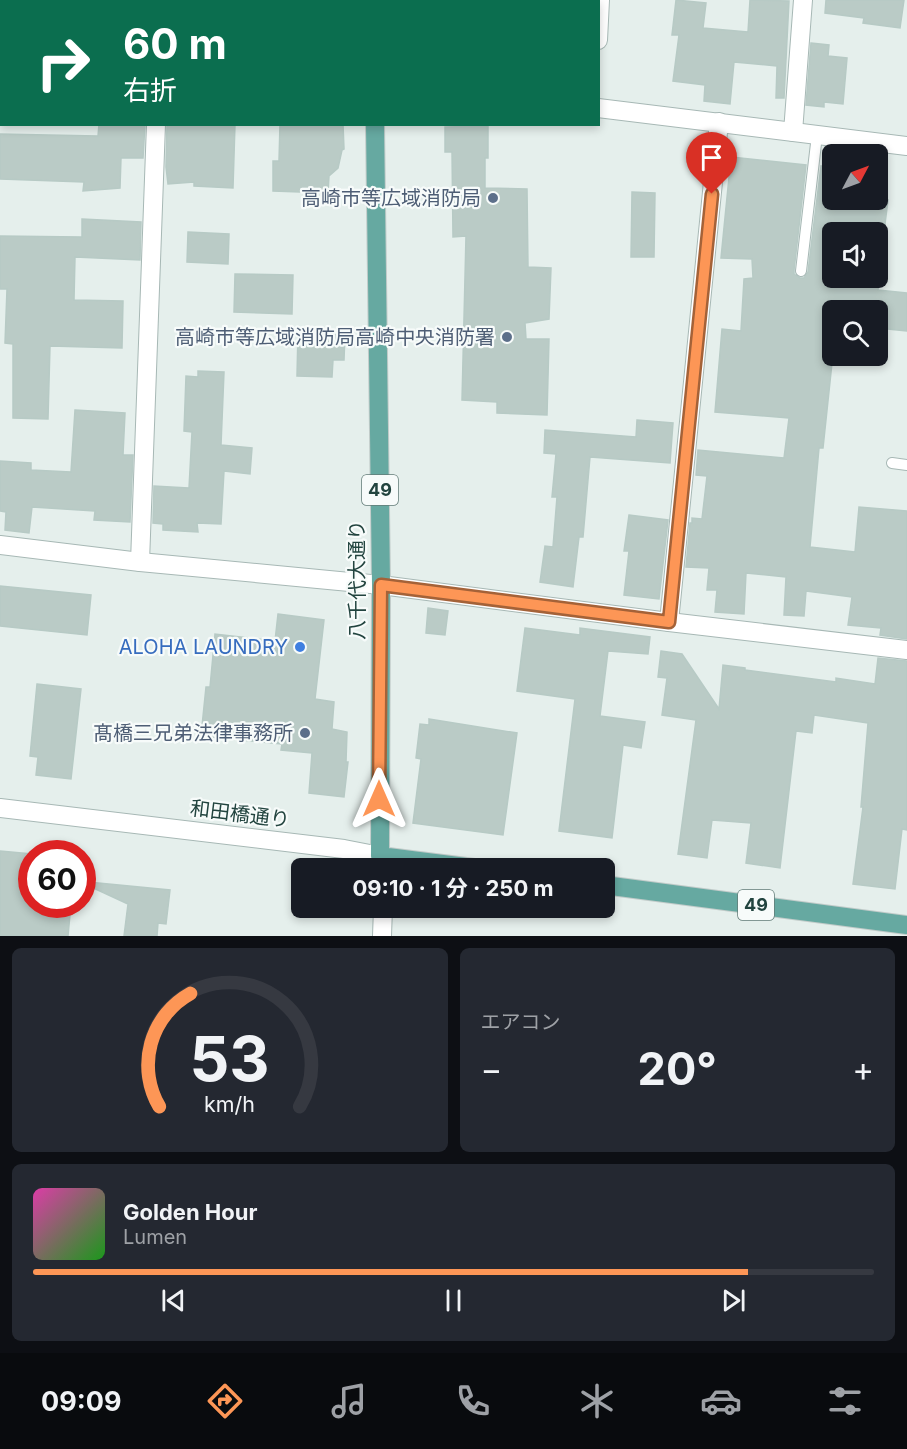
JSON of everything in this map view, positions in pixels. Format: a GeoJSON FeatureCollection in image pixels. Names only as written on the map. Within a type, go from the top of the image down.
{"type":"FeatureCollection","features":[{"type":"Feature","properties":{"kind":"main road","name":"八千代大通り"},"geometry":{"type":"LineString","coordinates":[[375,126],[381,585],[381,858]]}},
{"type":"Feature","properties":{"kind":"main road","name":"49"},"geometry":{"type":"LineString","coordinates":[[615,886],[907,925]]}},
{"type":"Feature","properties":{"kind":"street"},"geometry":{"type":"LineString","coordinates":[[793,132],[803,0]]}},
{"type":"Feature","properties":{"kind":"street"},"geometry":{"type":"LineString","coordinates":[[600,108],[907,146]]}},
{"type":"Feature","properties":{"kind":"street"},"geometry":{"type":"LineString","coordinates":[[669,622],[719,122]]}},
{"type":"Feature","properties":{"kind":"street"},"geometry":{"type":"LineString","coordinates":[[140,562],[156,126]]}},
{"type":"Feature","properties":{"kind":"street"},"geometry":{"type":"LineString","coordinates":[[0,545],[140,562],[381,585],[907,650]]}},
{"type":"Feature","properties":{"kind":"street","name":"和田橋通り"},"geometry":{"type":"LineString","coordinates":[[0,808],[344,849],[370,858]]}},
{"type":"Feature","properties":{"kind":"street"},"geometry":{"type":"LineString","coordinates":[[382,936],[383,918]]}},
{"type":"Feature","properties":{"kind":"lane"},"geometry":{"type":"LineString","coordinates":[[801,271],[817,135]]}},
{"type":"Feature","properties":{"kind":"lane"},"geometry":{"type":"LineString","coordinates":[[892,463],[907,465]]}},
{"type":"Feature","properties":{"kind":"building"},"geometry":{"type":"Polygon","coordinates":[[[676,0],[706,3],[703,28],[748,32],[750,0],[789,1],[784,98],[776,98],[777,66],[734,62],[730,104],[704,101],[705,85],[673,81],[679,35],[672,35],[676,0]]]}},
{"type":"Feature","properties":{"kind":"building"},"geometry":{"type":"Polygon","coordinates":[[[826,0],[904,0],[900,28],[863,23],[864,18],[825,13],[826,0]]]}},
{"type":"Feature","properties":{"kind":"building"},"geometry":{"type":"Polygon","coordinates":[[[811,43],[829,45],[828,56],[847,58],[843,104],[824,102],[824,107],[806,105],[811,43]]]}},
{"type":"Feature","properties":{"kind":"building"},"geometry":{"type":"Polygon","coordinates":[[[99,126],[145,126],[143,158],[121,158],[120,188],[83,191],[84,182],[0,179],[0,134],[98,136],[99,126]]]}},
{"type":"Feature","properties":{"kind":"building"},"geometry":{"type":"Polygon","coordinates":[[[167,126],[235,126],[233,188],[194,186],[194,182],[168,184],[167,126]]]}},
{"type":"Feature","properties":{"kind":"building"},"geometry":{"type":"Polygon","coordinates":[[[280,126],[343,126],[344,149],[338,168],[329,176],[328,193],[273,191],[273,161],[279,161],[280,126]]]}},
{"type":"Feature","properties":{"kind":"building"},"geometry":{"type":"Polygon","coordinates":[[[488,126],[485,188],[527,189],[528,267],[551,268],[549,319],[525,323],[526,339],[549,339],[547,415],[497,413],[497,402],[462,400],[466,236],[453,237],[452,152],[445,152],[445,127],[488,126]]]}},
{"type":"Feature","properties":{"kind":"building"},"geometry":{"type":"Polygon","coordinates":[[[731,157],[806,165],[794,270],[794,274],[800,278],[804,278],[808,272],[821,166],[822,210],[887,210],[885,222],[822,222],[822,288],[878,288],[878,290],[907,293],[907,331],[888,329],[888,300],[822,300],[822,366],[832,366],[823,448],[819,448],[810,547],[855,552],[859,507],[907,511],[907,639],[880,635],[881,628],[848,625],[852,597],[806,591],[804,616],[784,615],[786,577],[746,573],[744,614],[715,612],[717,590],[707,590],[709,568],[686,567],[690,523],[692,523],[692,518],[702,519],[707,476],[696,475],[698,450],[784,458],[789,418],[715,412],[722,329],[741,331],[744,279],[753,278],[752,259],[721,258],[731,157]]]}},
{"type":"Feature","properties":{"kind":"building"},"geometry":{"type":"Polygon","coordinates":[[[632,192],[655,193],[654,257],[631,257],[632,192]]]}},
{"type":"Feature","properties":{"kind":"building"},"geometry":{"type":"Polygon","coordinates":[[[82,219],[141,222],[140,260],[75,257],[74,300],[123,301],[122,348],[50,346],[48,419],[13,418],[13,344],[5,343],[7,289],[0,289],[0,236],[82,237],[82,219]]]}},
{"type":"Feature","properties":{"kind":"building"},"geometry":{"type":"Polygon","coordinates":[[[188,232],[229,234],[228,264],[187,262],[188,232]]]}},
{"type":"Feature","properties":{"kind":"building"},"geometry":{"type":"Polygon","coordinates":[[[235,274],[293,275],[292,314],[234,312],[235,274]]]}},
{"type":"Feature","properties":{"kind":"building"},"geometry":{"type":"Polygon","coordinates":[[[298,332],[345,333],[344,360],[333,360],[332,377],[297,376],[298,332]]]}},
{"type":"Feature","properties":{"kind":"building"},"geometry":{"type":"Polygon","coordinates":[[[198,371],[224,372],[221,445],[252,448],[250,474],[224,471],[221,524],[197,523],[198,532],[163,530],[163,524],[153,523],[154,486],[189,488],[192,432],[184,431],[186,376],[198,377],[198,371]]]}},
{"type":"Feature","properties":{"kind":"building"},"geometry":{"type":"Polygon","coordinates":[[[75,410],[125,413],[123,455],[133,455],[130,522],[94,520],[95,511],[32,507],[29,533],[5,530],[6,512],[0,511],[0,461],[31,463],[31,470],[71,472],[75,410]]]}},
{"type":"Feature","properties":{"kind":"building"},"geometry":{"type":"Polygon","coordinates":[[[637,420],[673,423],[670,463],[590,457],[583,537],[579,537],[573,587],[540,582],[545,546],[553,547],[557,497],[552,497],[556,454],[544,453],[545,430],[636,437],[637,420]]]}},
{"type":"Feature","properties":{"kind":"building"},"geometry":{"type":"Polygon","coordinates":[[[629,515],[668,520],[659,599],[624,595],[629,551],[624,551],[629,515]]]}},
{"type":"Feature","properties":{"kind":"building"},"geometry":{"type":"Polygon","coordinates":[[[0,586],[91,595],[87,635],[0,626],[0,586]]]}},
{"type":"Feature","properties":{"kind":"building"},"geometry":{"type":"Polygon","coordinates":[[[428,608],[448,611],[445,635],[426,633],[428,608]]]}},
{"type":"Feature","properties":{"kind":"building"},"geometry":{"type":"Polygon","coordinates":[[[278,614],[324,620],[315,699],[334,702],[332,729],[347,732],[346,762],[348,762],[344,797],[309,793],[312,753],[281,750],[282,744],[201,736],[206,687],[210,687],[215,634],[275,641],[278,614]]]}},
{"type":"Feature","properties":{"kind":"building"},"geometry":{"type":"Polygon","coordinates":[[[525,628],[580,635],[580,628],[650,637],[648,654],[608,651],[600,716],[645,722],[641,748],[623,745],[612,838],[559,831],[575,699],[517,691],[525,628]]]}},
{"type":"Feature","properties":{"kind":"building"},"geometry":{"type":"Polygon","coordinates":[[[661,651],[682,654],[719,709],[723,665],[836,682],[836,678],[875,684],[878,658],[907,661],[907,830],[902,829],[895,889],[853,884],[863,807],[861,807],[868,723],[814,715],[812,733],[796,731],[780,868],[746,863],[751,823],[712,820],[707,858],[678,854],[696,720],[662,715],[667,678],[658,677],[661,651]]]}},
{"type":"Feature","properties":{"kind":"building"},"geometry":{"type":"Polygon","coordinates":[[[37,684],[81,689],[71,779],[36,775],[38,757],[30,756],[37,684]]]}},
{"type":"Feature","properties":{"kind":"building"},"geometry":{"type":"Polygon","coordinates":[[[429,719],[517,733],[503,835],[413,823],[421,759],[416,758],[420,724],[429,725],[429,719]]]}},
{"type":"Feature","properties":{"kind":"building"},"geometry":{"type":"Polygon","coordinates":[[[0,851],[18,853],[18,918],[70,918],[68,936],[0,936],[0,851]]]}},
{"type":"Feature","properties":{"kind":"building"},"geometry":{"type":"Polygon","coordinates":[[[96,883],[170,890],[166,924],[158,923],[157,936],[124,936],[128,904],[96,889],[96,883]]]}},
{"type":"Feature","properties":{"kind":"place","name":"高崎市等広域消防局"},"geometry":{"type":"Point","coordinates":[493,198]}},
{"type":"Feature","properties":{"kind":"place","name":"高崎市等広域消防局高崎中央消防署"},"geometry":{"type":"Point","coordinates":[507,337]}},
{"type":"Feature","properties":{"kind":"place","name":"ALOHA LAUNDRY"},"geometry":{"type":"Point","coordinates":[300,647]}},
{"type":"Feature","properties":{"kind":"place","name":"髙橋三兄弟法律事務所"},"geometry":{"type":"Point","coordinates":[305,733]}},
{"type":"Feature","properties":{"kind":"route"},"geometry":{"type":"LineString","coordinates":[[379,799],[381,585],[669,622],[712,194]]}}]}
